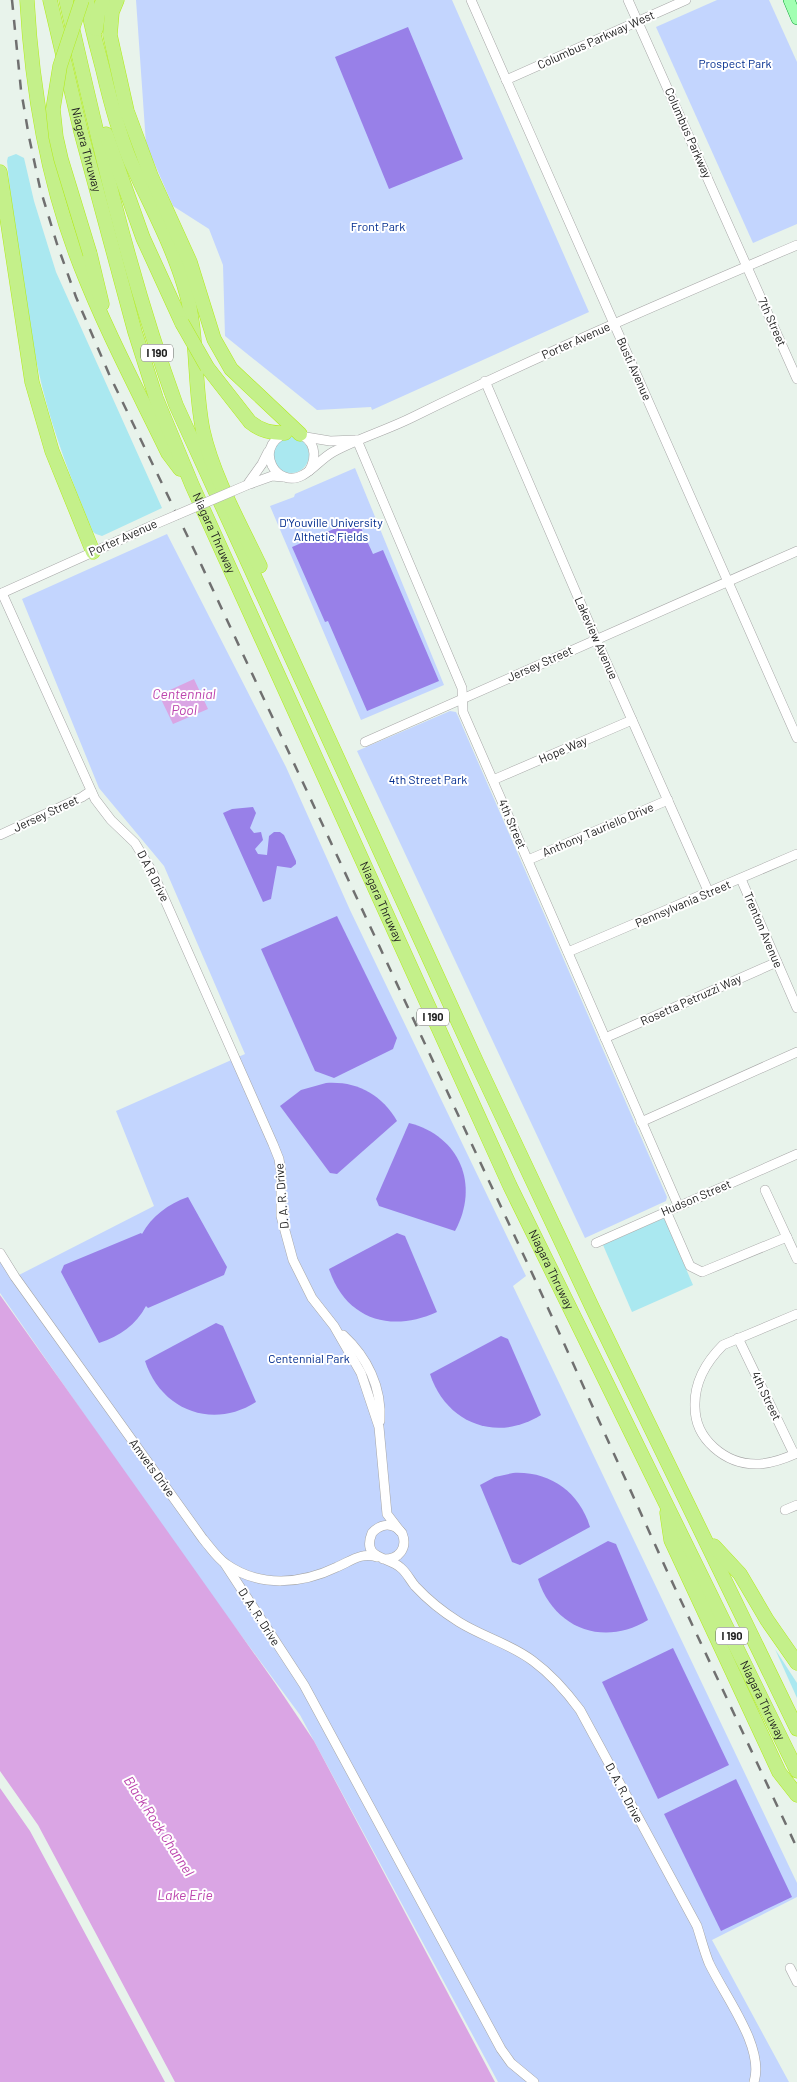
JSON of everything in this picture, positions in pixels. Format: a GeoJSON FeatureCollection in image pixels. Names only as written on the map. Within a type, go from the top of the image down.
{"type":"FeatureCollection","features":[{"type":"Feature","properties":{"kind":"highway"},"geometry":{"type":"LineString","coordinates":[[27,0],[35,80],[50,164],[77,257],[92,294],[168,453],[192,485]]}},
{"type":"Feature","properties":{"kind":"highway","name":"Niagara Thruway"},"geometry":{"type":"LineString","coordinates":[[50,0],[81,132],[135,332],[156,398],[192,485],[510,1186],[797,1771]]}},
{"type":"Feature","properties":{"kind":"highway","name":"Niagara Thruway"},"geometry":{"type":"LineString","coordinates":[[66,0],[126,249],[162,368],[198,455],[284,638],[481,1072],[593,1309],[797,1729]]}},
{"type":"Feature","properties":{"kind":"highway"},"geometry":{"type":"LineString","coordinates":[[82,0],[58,73],[53,109],[58,144],[100,288],[105,321]]}},
{"type":"Feature","properties":{"kind":"highway"},"geometry":{"type":"LineString","coordinates":[[87,0],[93,36],[129,158],[178,266],[184,285],[194,330],[197,389],[204,433],[222,484],[278,606],[284,638]]}},
{"type":"Feature","properties":{"kind":"highway"},"geometry":{"type":"LineString","coordinates":[[102,67],[96,22],[103,0]]}},
{"type":"Feature","properties":{"kind":"highway"},"geometry":{"type":"LineString","coordinates":[[117,0],[111,18],[110,35],[127,111],[151,176],[190,262],[214,339],[222,355],[238,375],[303,436]]}},
{"type":"Feature","properties":{"kind":"highway"},"geometry":{"type":"LineString","coordinates":[[85,84],[100,115],[143,238],[182,323],[207,367],[250,422],[268,432],[285,433]]}},
{"type":"Feature","properties":{"kind":"highway"},"geometry":{"type":"LineString","coordinates":[[0,172],[32,382],[52,451],[93,552]]}},
{"type":"Feature","properties":{"kind":"highway"},"geometry":{"type":"LineString","coordinates":[[665,1501],[671,1540],[714,1636],[779,1772],[797,1795]]}},
{"type":"Feature","properties":{"kind":"highway"},"geometry":{"type":"LineString","coordinates":[[704,1535],[740,1574],[767,1620],[797,1663]]}},
{"type":"Feature","properties":{"kind":"main road"},"geometry":{"type":"LineString","coordinates":[[789,0],[797,19]]}},
{"type":"Feature","properties":{"kind":"street","name":"Busti Avenue"},"geometry":{"type":"LineString","coordinates":[[471,0],[797,738]]}},
{"type":"Feature","properties":{"kind":"street","name":"Columbus Parkway"},"geometry":{"type":"LineString","coordinates":[[628,0],[747,266]]}},
{"type":"Feature","properties":{"kind":"street","name":"Columbus Parkway West"},"geometry":{"type":"LineString","coordinates":[[506,80],[686,0]]}},
{"type":"Feature","properties":{"kind":"street","name":"Porter Avenue"},"geometry":{"type":"LineString","coordinates":[[1,594],[247,485],[272,476],[294,478],[309,470],[327,456],[357,440],[412,418],[485,381],[797,245]]}},
{"type":"Feature","properties":{"kind":"street","name":"7th Street"},"geometry":{"type":"LineString","coordinates":[[747,266],[797,379]]}},
{"type":"Feature","properties":{"kind":"street","name":"Lakeview Avenue"},"geometry":{"type":"LineString","coordinates":[[485,381],[596,640],[709,893]]}},
{"type":"Feature","properties":{"kind":"street","name":"Porter Avenue"},"geometry":{"type":"LineString","coordinates":[[285,433],[330,441],[357,440]]}},
{"type":"Feature","properties":{"kind":"street"},"geometry":{"type":"LineString","coordinates":[[247,485],[262,464],[273,442],[285,433]]}},
{"type":"Feature","properties":{"kind":"street"},"geometry":{"type":"LineString","coordinates":[[303,436],[314,450],[315,457],[309,470]]}},
{"type":"Feature","properties":{"kind":"street","name":"4th Street"},"geometry":{"type":"LineString","coordinates":[[357,440],[462,688],[463,712],[678,1205]]}},
{"type":"Feature","properties":{"kind":"street"},"geometry":{"type":"LineString","coordinates":[[270,450],[270,464],[274,470],[286,478]]}},
{"type":"Feature","properties":{"kind":"street","name":"Jersey Street"},"geometry":{"type":"LineString","coordinates":[[365,742],[797,551]]}},
{"type":"Feature","properties":{"kind":"street","name":"D A R Drive"},"geometry":{"type":"LineString","coordinates":[[1,594],[91,791],[100,807],[135,842],[144,857],[273,1144]]}},
{"type":"Feature","properties":{"kind":"street","name":"Hope Way"},"geometry":{"type":"LineString","coordinates":[[493,780],[632,720]]}},
{"type":"Feature","properties":{"kind":"street","name":"Jersey Street"},"geometry":{"type":"LineString","coordinates":[[0,835],[91,791]]}},
{"type":"Feature","properties":{"kind":"street","name":"Anthony Tauriello Drive"},"geometry":{"type":"LineString","coordinates":[[528,860],[668,800]]}},
{"type":"Feature","properties":{"kind":"street","name":"Pennsylvania Street"},"geometry":{"type":"LineString","coordinates":[[568,952],[797,854]]}},
{"type":"Feature","properties":{"kind":"street","name":"Trenton Avenue"},"geometry":{"type":"LineString","coordinates":[[741,879],[797,1008]]}},
{"type":"Feature","properties":{"kind":"street","name":"Rosetta Petruzzi Way"},"geometry":{"type":"LineString","coordinates":[[605,1038],[777,962]]}},
{"type":"Feature","properties":{"kind":"street"},"geometry":{"type":"LineString","coordinates":[[641,1122],[797,1052]]}},
{"type":"Feature","properties":{"kind":"street","name":"D. A. R. Drive"},"geometry":{"type":"LineString","coordinates":[[273,1144],[279,1159],[281,1216],[293,1260],[312,1298],[334,1326],[361,1373],[379,1427],[384,1506],[389,1518],[400,1531]]}},
{"type":"Feature","properties":{"kind":"street","name":"Hudson Street"},"geometry":{"type":"LineString","coordinates":[[596,1243],[678,1205],[797,1154]]}},
{"type":"Feature","properties":{"kind":"street"},"geometry":{"type":"LineString","coordinates":[[765,1190],[786,1237],[796,1254]]}},
{"type":"Feature","properties":{"kind":"street"},"geometry":{"type":"LineString","coordinates":[[666,1211],[690,1266],[702,1272],[786,1237]]}},
{"type":"Feature","properties":{"kind":"street","name":"Amvets Drive"},"geometry":{"type":"LineString","coordinates":[[0,1253],[15,1277],[203,1539],[225,1564],[246,1575],[284,1582],[303,1580],[319,1575],[359,1556]]}},
{"type":"Feature","properties":{"kind":"street"},"geometry":{"type":"LineString","coordinates":[[793,1455],[775,1462],[756,1464],[732,1459],[719,1453],[711,1446],[697,1422],[694,1408],[696,1394],[704,1369],[723,1345],[797,1314]]}},
{"type":"Feature","properties":{"kind":"street","name":"4th Street"},"geometry":{"type":"LineString","coordinates":[[738,1338],[793,1455]]}},
{"type":"Feature","properties":{"kind":"street"},"geometry":{"type":"LineString","coordinates":[[786,1510],[797,1505]]}},
{"type":"Feature","properties":{"kind":"street","name":"D. A. R. Drive"},"geometry":{"type":"LineString","coordinates":[[359,1556],[365,1550],[371,1534],[380,1520],[384,1506]]}},
{"type":"Feature","properties":{"kind":"street"},"geometry":{"type":"LineString","coordinates":[[382,1559],[373,1553],[370,1548],[371,1534],[385,1525],[392,1526],[400,1531],[403,1536],[402,1561],[404,1570]]}},
{"type":"Feature","properties":{"kind":"street"},"geometry":{"type":"LineString","coordinates":[[359,1556],[369,1555],[382,1559],[395,1558],[402,1551],[404,1545]]}},
{"type":"Feature","properties":{"kind":"street","name":"D. A. R. Drive"},"geometry":{"type":"LineString","coordinates":[[382,1559],[400,1566],[424,1596],[458,1622],[512,1648],[538,1664],[565,1690],[580,1710],[697,1926],[708,1961],[749,2038],[755,2054],[757,2066],[754,2082]]}},
{"type":"Feature","properties":{"kind":"street","name":"D. A. R. Drive"},"geometry":{"type":"LineString","coordinates":[[225,1564],[304,1685],[501,2050],[511,2063],[534,2082]]}},
{"type":"Feature","properties":{"kind":"street"},"geometry":{"type":"LineString","coordinates":[[790,1968],[797,1982]]}},
{"type":"Feature","properties":{"kind":"shaded area"},"geometry":{"type":"Polygon","coordinates":[[[408,27],[463,159],[389,189],[335,57],[408,27]]]}},
{"type":"Feature","properties":{"kind":"shaded area"},"geometry":{"type":"Polygon","coordinates":[[[16,154],[24,158],[34,201],[56,272],[162,508],[102,536],[93,532],[77,492],[55,431],[38,369],[19,265],[7,161],[8,157],[16,154]]]}},
{"type":"Feature","properties":{"kind":"shaded area"},"geometry":{"type":"Polygon","coordinates":[[[291,437],[298,438],[304,442],[308,448],[308,462],[304,468],[298,472],[291,473],[284,472],[278,468],[274,462],[273,455],[274,448],[278,442],[284,438],[291,437]]]}},
{"type":"Feature","properties":{"kind":"shaded area","name":"D'Youville University Althetic Fields"},"geometry":{"type":"Polygon","coordinates":[[[357,519],[373,554],[383,550],[439,681],[367,711],[328,621],[325,622],[292,547],[357,519]]]}},
{"type":"Feature","properties":{"kind":"shaded area"},"geometry":{"type":"Polygon","coordinates":[[[253,807],[256,813],[250,828],[254,833],[261,832],[263,840],[255,849],[258,854],[267,855],[269,836],[274,832],[280,832],[284,835],[296,861],[296,864],[291,868],[277,866],[271,899],[263,902],[223,813],[232,809],[253,807]]]}},
{"type":"Feature","properties":{"kind":"shaded area"},"geometry":{"type":"Polygon","coordinates":[[[337,916],[397,1038],[393,1049],[334,1078],[315,1071],[261,949],[337,916]]]}},
{"type":"Feature","properties":{"kind":"shaded area"},"geometry":{"type":"Polygon","coordinates":[[[326,1083],[348,1084],[367,1091],[384,1103],[397,1121],[337,1174],[330,1173],[280,1106],[301,1090],[326,1083]]]}},
{"type":"Feature","properties":{"kind":"shaded area"},"geometry":{"type":"Polygon","coordinates":[[[409,1123],[427,1129],[441,1139],[453,1151],[460,1165],[465,1180],[466,1197],[455,1231],[379,1206],[376,1199],[409,1123]]]}},
{"type":"Feature","properties":{"kind":"shaded area"},"geometry":{"type":"Polygon","coordinates":[[[188,1197],[227,1267],[224,1275],[148,1308],[146,1306],[127,1329],[99,1343],[61,1272],[64,1265],[142,1234],[161,1211],[188,1197]]]}},
{"type":"Feature","properties":{"kind":"shaded area"},"geometry":{"type":"Polygon","coordinates":[[[664,1218],[693,1285],[632,1312],[603,1245],[664,1218]]]}},
{"type":"Feature","properties":{"kind":"shaded area"},"geometry":{"type":"Polygon","coordinates":[[[397,1233],[405,1236],[437,1312],[403,1321],[387,1321],[372,1318],[359,1311],[347,1300],[337,1286],[329,1269],[397,1233]]]}},
{"type":"Feature","properties":{"kind":"shaded area"},"geometry":{"type":"Polygon","coordinates":[[[216,1323],[223,1326],[256,1402],[239,1410],[222,1414],[206,1414],[190,1410],[176,1403],[163,1392],[153,1378],[145,1361],[216,1323]]]}},
{"type":"Feature","properties":{"kind":"shaded area"},"geometry":{"type":"Polygon","coordinates":[[[501,1336],[508,1339],[541,1415],[524,1423],[507,1427],[490,1427],[460,1416],[448,1405],[438,1391],[430,1374],[501,1336]]]}},
{"type":"Feature","properties":{"kind":"shaded area"},"geometry":{"type":"Polygon","coordinates":[[[513,1473],[539,1476],[561,1486],[579,1504],[590,1527],[520,1565],[512,1562],[480,1485],[495,1477],[513,1473]]]}},
{"type":"Feature","properties":{"kind":"shaded area"},"geometry":{"type":"Polygon","coordinates":[[[608,1541],[616,1544],[648,1620],[631,1628],[614,1632],[598,1632],[582,1628],[568,1621],[556,1610],[546,1596],[538,1579],[608,1541]]]}},
{"type":"Feature","properties":{"kind":"shaded area"},"geometry":{"type":"Polygon","coordinates":[[[673,1648],[729,1765],[658,1799],[602,1682],[673,1648]]]}},
{"type":"Feature","properties":{"kind":"shaded area"},"geometry":{"type":"Polygon","coordinates":[[[775,1649],[797,1683],[797,1698],[775,1649]]]}},
{"type":"Feature","properties":{"kind":"shaded area"},"geometry":{"type":"Polygon","coordinates":[[[736,1779],[792,1897],[721,1931],[664,1814],[736,1779]]]}},
{"type":"Feature","properties":{"kind":"green space","name":"Front Park"},"geometry":{"type":"Polygon","coordinates":[[[136,0],[452,0],[589,312],[372,410],[371,407],[317,410],[225,336],[223,265],[209,229],[173,206],[146,144],[136,0]]]}},
{"type":"Feature","properties":{"kind":"green space","name":"Prospect Park"},"geometry":{"type":"Polygon","coordinates":[[[717,0],[769,0],[797,62],[797,224],[753,243],[656,27],[717,0]]]}},
{"type":"Feature","properties":{"kind":"green space","name":"D'Youville University Althetic Fields"},"geometry":{"type":"Polygon","coordinates":[[[355,468],[444,685],[361,720],[270,506],[294,497],[295,494],[355,468]]]}},
{"type":"Feature","properties":{"kind":"green space","name":"Centennial Park"},"geometry":{"type":"Polygon","coordinates":[[[167,534],[286,767],[350,910],[526,1276],[513,1286],[797,1883],[797,1897],[712,1940],[789,2082],[498,2082],[300,1715],[181,1554],[0,1293],[0,1253],[15,1277],[154,1206],[116,1111],[245,1054],[164,866],[99,788],[22,599],[167,534]]]}},
{"type":"Feature","properties":{"kind":"green space","name":"4th Street Park"},"geometry":{"type":"Polygon","coordinates":[[[450,711],[456,712],[458,716],[667,1197],[666,1201],[585,1238],[357,751],[450,711]]]}},
{"type":"Feature","properties":{"kind":"water","name":"Centennial Pool"},"geometry":{"type":"Polygon","coordinates":[[[194,679],[208,709],[173,724],[159,695],[194,679]]]}},
{"type":"Feature","properties":{"kind":"water","name":"Lake Erie"},"geometry":{"type":"Polygon","coordinates":[[[0,1295],[314,1741],[495,2082],[0,2082],[0,1295]]]}},
{"type":"Feature","properties":{"kind":"pier"},"geometry":{"type":"Polygon","coordinates":[[[0,1771],[38,1825],[175,2082],[165,2082],[30,1831],[0,1788],[0,1771]]]}},
{"type":"Feature","properties":{"kind":"railway"},"geometry":{"type":"LineString","coordinates":[[12,0],[21,90],[29,137],[40,188],[76,297],[109,374],[199,560],[538,1286],[667,1571],[797,1848]]}},
{"type":"Feature","properties":{"kind":"water label","name":"Black Rock Channel"},"geometry":{"type":"Point","coordinates":[159,1826]}}]}
